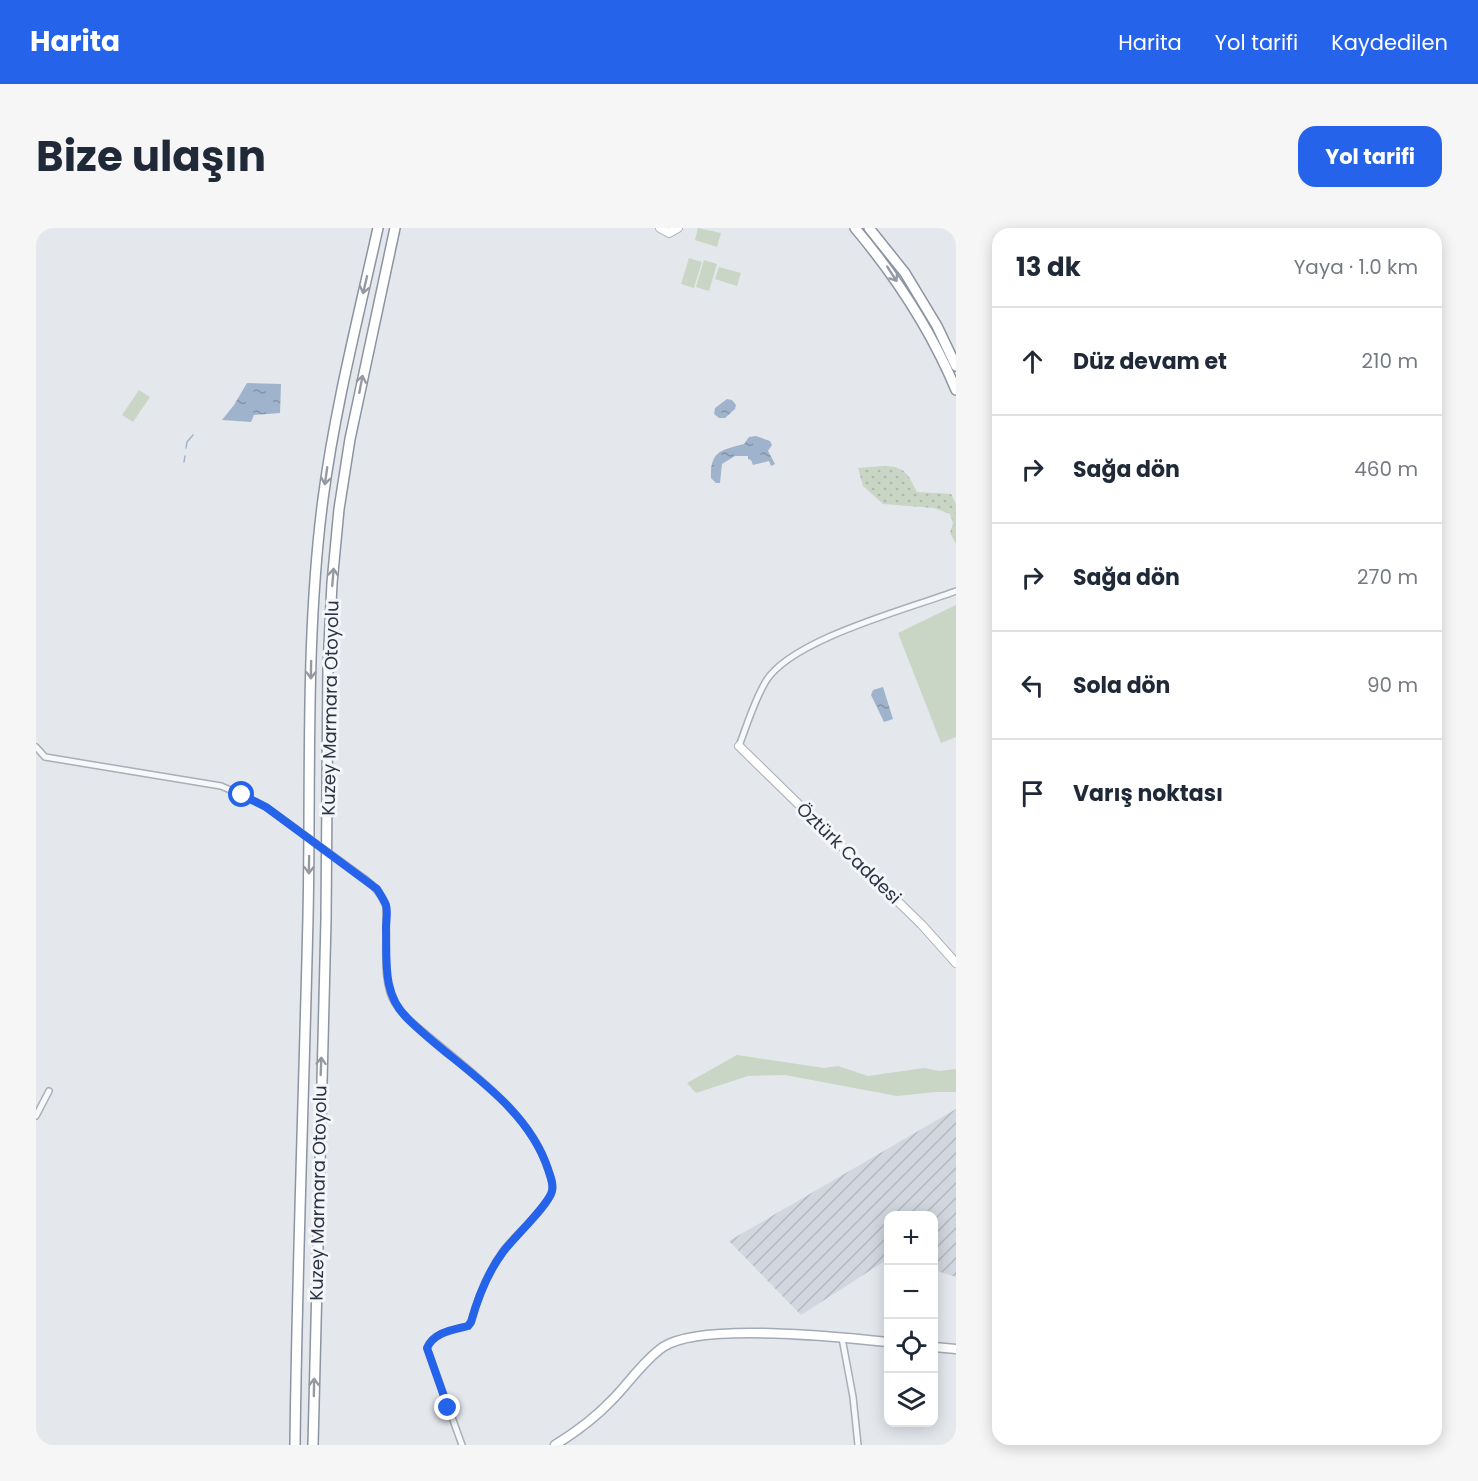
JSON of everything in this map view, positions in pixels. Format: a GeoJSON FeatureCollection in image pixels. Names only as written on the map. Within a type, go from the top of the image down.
{"type":"FeatureCollection","features":[{"type":"Feature","properties":{"kind":"highway","name":"Kuzey Marmara Otoyolu"},"geometry":{"type":"LineString","coordinates":[[295,1445],[308,916],[311,667],[315,585],[322,501],[332,436],[378,228]]}},
{"type":"Feature","properties":{"kind":"highway","name":"Kuzey Marmara Otoyolu"},"geometry":{"type":"LineString","coordinates":[[313,1445],[326,920],[328,667],[332,584],[339,509],[350,439],[395,228]]}},
{"type":"Feature","properties":{"kind":"highway"},"geometry":{"type":"LineString","coordinates":[[855,228],[887,266],[922,321],[956,390]]}},
{"type":"Feature","properties":{"kind":"highway"},"geometry":{"type":"LineString","coordinates":[[869,228],[905,273],[937,326],[956,366]]}},
{"type":"Feature","properties":{"kind":"main road"},"geometry":{"type":"LineString","coordinates":[[555,1445],[577,1431],[611,1401],[651,1356],[665,1346],[691,1337],[753,1332],[884,1342]]}},
{"type":"Feature","properties":{"kind":"main road"},"geometry":{"type":"LineString","coordinates":[[938,1347],[956,1349]]}},
{"type":"Feature","properties":{"kind":"street"},"geometry":{"type":"LineString","coordinates":[[660,228],[669,232],[678,228]]}},
{"type":"Feature","properties":{"kind":"street"},"geometry":{"type":"LineString","coordinates":[[739,746],[766,681],[778,667],[790,658],[819,641],[956,591]]}},
{"type":"Feature","properties":{"kind":"street","name":"Öztürk Caddesi"},"geometry":{"type":"LineString","coordinates":[[739,746],[922,925],[956,963]]}},
{"type":"Feature","properties":{"kind":"street"},"geometry":{"type":"LineString","coordinates":[[36,747],[45,757],[220,786],[266,807],[365,879],[377,889],[386,905],[388,980],[390,994],[395,1004],[406,1017],[484,1083],[513,1112],[542,1150],[552,1181],[552,1192],[490,1272],[468,1326],[436,1336],[427,1348],[462,1445]]}},
{"type":"Feature","properties":{"kind":"street"},"geometry":{"type":"LineString","coordinates":[[36,1116],[49,1091]]}},
{"type":"Feature","properties":{"kind":"street"},"geometry":{"type":"LineString","coordinates":[[842,1338],[853,1397],[858,1445]]}},
{"type":"Feature","properties":{"kind":"shaded area"},"geometry":{"type":"Polygon","coordinates":[[[956,1109],[956,1277],[938,1271],[938,1211],[884,1211],[884,1262],[801,1315],[729,1241],[956,1109]]]}},
{"type":"Feature","properties":{"kind":"green space"},"geometry":{"type":"Polygon","coordinates":[[[698,228],[721,233],[717,247],[695,240],[698,228]]]}},
{"type":"Feature","properties":{"kind":"green space"},"geometry":{"type":"Polygon","coordinates":[[[689,258],[702,262],[694,288],[681,284],[689,258]]]}},
{"type":"Feature","properties":{"kind":"green space"},"geometry":{"type":"Polygon","coordinates":[[[704,260],[717,264],[709,291],[696,287],[704,260]]]}},
{"type":"Feature","properties":{"kind":"green space"},"geometry":{"type":"Polygon","coordinates":[[[719,267],[741,273],[737,286],[715,279],[719,267]]]}},
{"type":"Feature","properties":{"kind":"green space"},"geometry":{"type":"Polygon","coordinates":[[[139,390],[150,397],[133,422],[122,415],[139,390]]]}},
{"type":"Feature","properties":{"kind":"green space"},"geometry":{"type":"Polygon","coordinates":[[[883,466],[901,469],[905,472],[917,492],[951,494],[956,504],[956,544],[950,533],[953,523],[950,514],[934,508],[883,504],[863,486],[858,468],[883,466]]]}},
{"type":"Feature","properties":{"kind":"green space"},"geometry":{"type":"Polygon","coordinates":[[[956,605],[956,737],[941,743],[898,633],[956,605]]]}},
{"type":"Feature","properties":{"kind":"green space"},"geometry":{"type":"Polygon","coordinates":[[[737,1055],[824,1068],[838,1066],[868,1076],[924,1068],[939,1071],[956,1069],[956,1092],[897,1096],[785,1075],[748,1076],[696,1093],[687,1083],[737,1055]]]}},
{"type":"Feature","properties":{"kind":"water"},"geometry":{"type":"Polygon","coordinates":[[[247,383],[281,384],[280,413],[254,415],[251,422],[222,420],[234,405],[247,383]]]}},
{"type":"Feature","properties":{"kind":"water"},"geometry":{"type":"Polygon","coordinates":[[[727,399],[732,400],[736,405],[735,409],[725,418],[719,418],[714,414],[715,408],[727,399]]]}},
{"type":"Feature","properties":{"kind":"water"},"geometry":{"type":"Polygon","coordinates":[[[756,436],[770,441],[772,445],[768,451],[775,464],[771,466],[769,461],[753,465],[748,456],[735,456],[722,464],[720,483],[716,483],[711,478],[711,469],[712,462],[718,453],[744,444],[749,437],[756,436]]]}},
{"type":"Feature","properties":{"kind":"water"},"geometry":{"type":"Polygon","coordinates":[[[883,687],[893,719],[884,722],[871,695],[873,690],[883,687]]]}},
{"type":"Feature","properties":{"kind":"waterway"},"geometry":{"type":"LineString","coordinates":[[186,448],[187,442],[193,435]]}},
{"type":"Feature","properties":{"kind":"waterway"},"geometry":{"type":"LineString","coordinates":[[184,462],[185,456]]}},
{"type":"Feature","properties":{"kind":"route"},"geometry":{"type":"LineString","coordinates":[[242,795],[266,807],[377,889],[386,905],[388,980],[390,994],[395,1004],[406,1017],[484,1083],[513,1112],[542,1150],[552,1181],[552,1192],[490,1272],[468,1326],[436,1336],[427,1348],[448,1408]]}}]}
